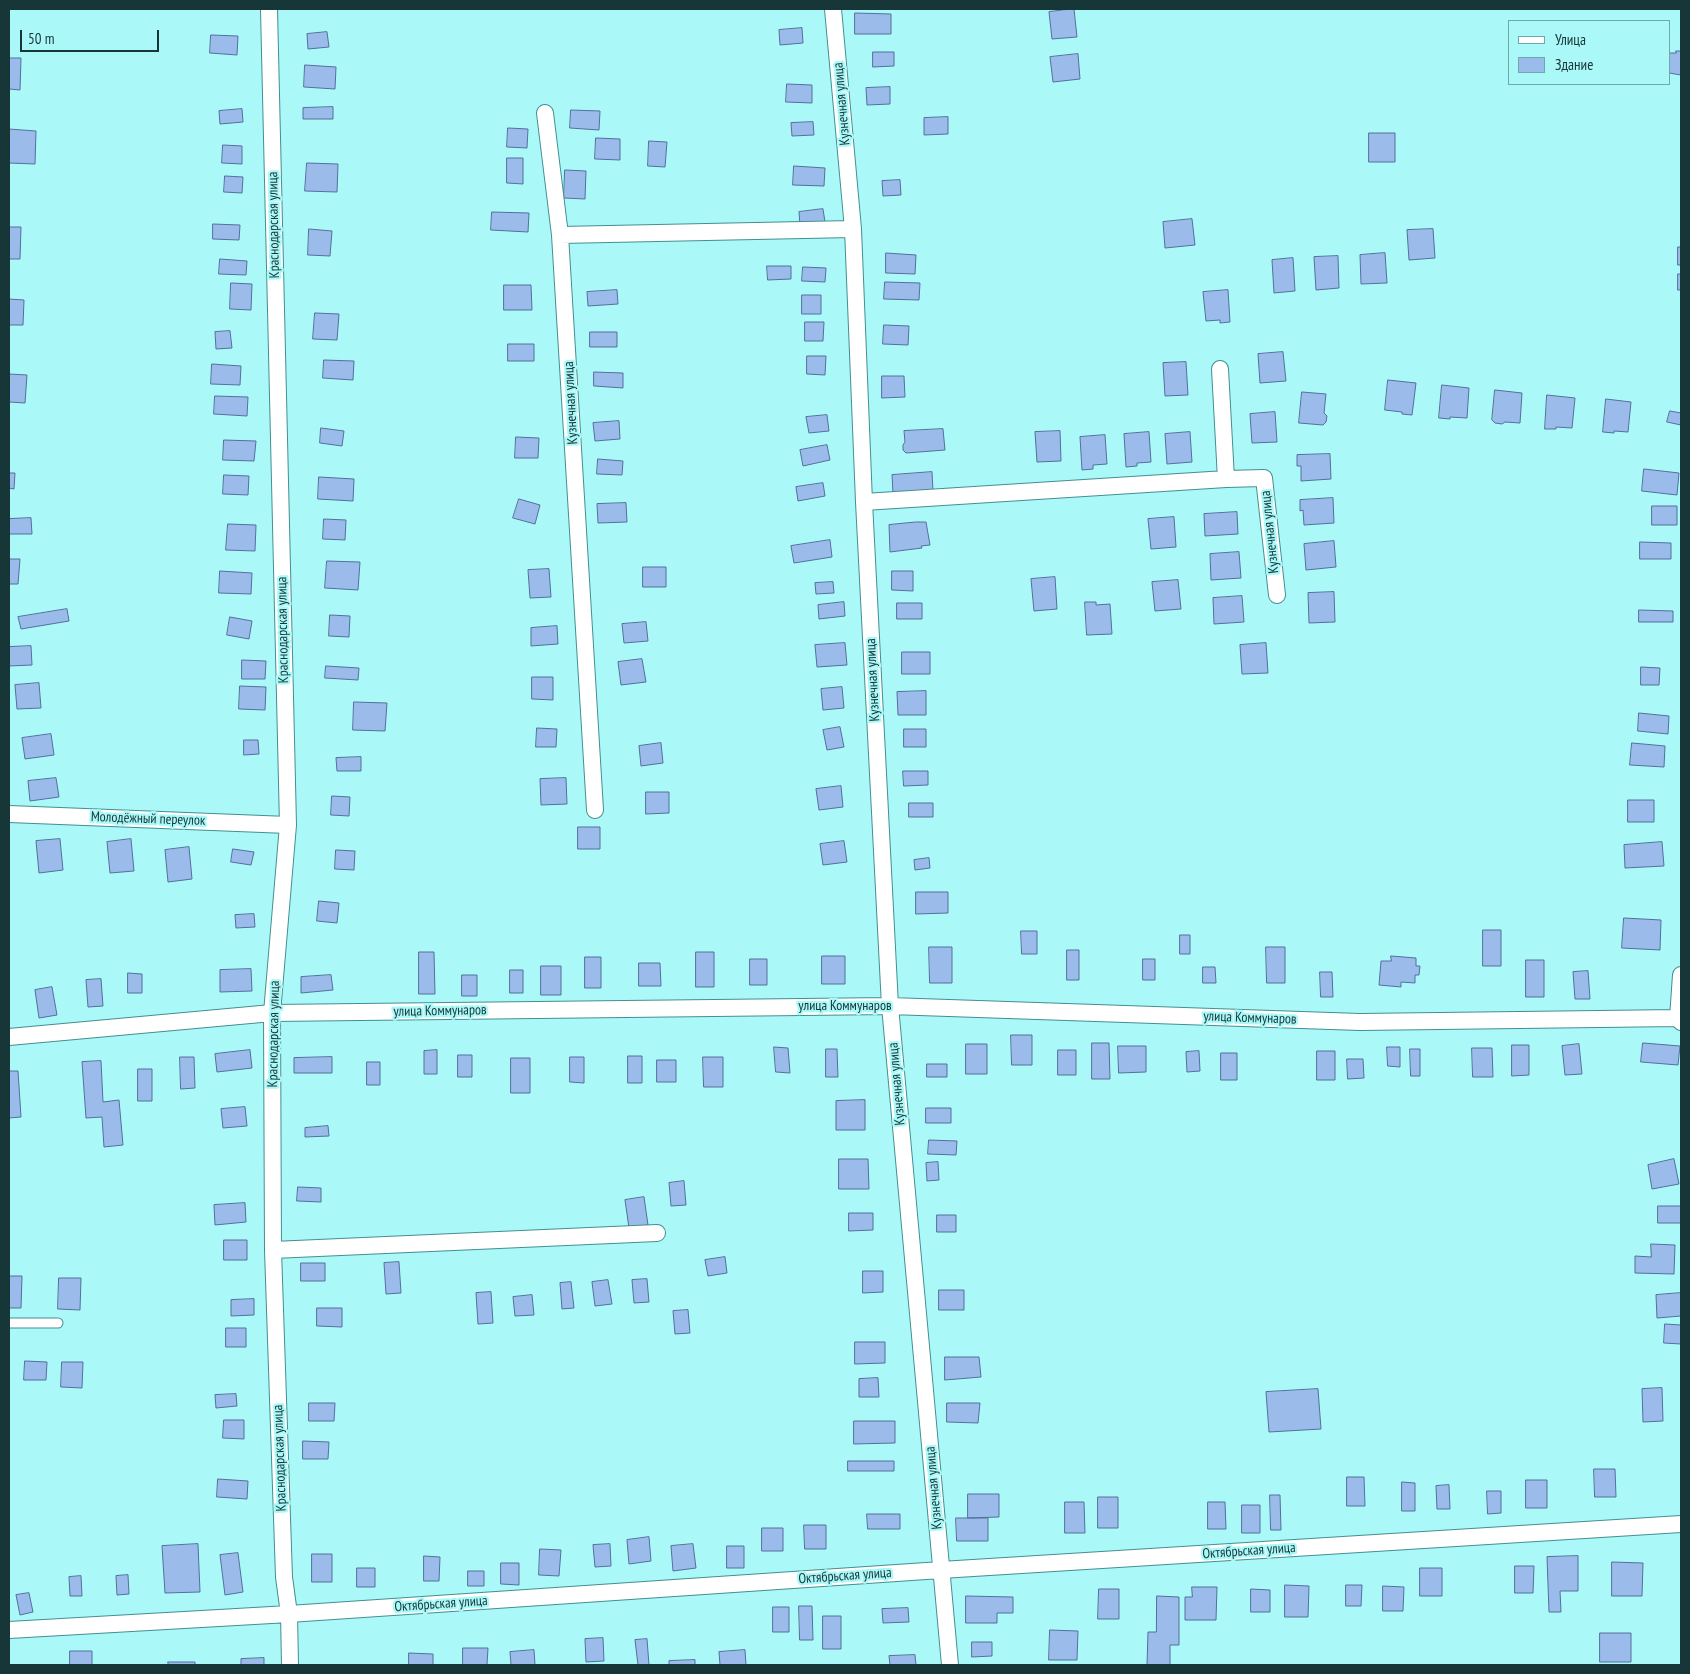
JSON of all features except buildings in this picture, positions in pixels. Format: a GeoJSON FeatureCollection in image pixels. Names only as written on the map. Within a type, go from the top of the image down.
{"type":"FeatureCollection","features":[{"type":"Feature","properties":{"kind":"street","name":"Краснодарская улица"},"geometry":{"type":"LineString","coordinates":[[269,9],[288,825],[272,1013],[273,1250],[284,1577],[290,1614],[290,1665]]}},
{"type":"Feature","properties":{"kind":"street","name":"Кузнечная улица"},"geometry":{"type":"LineString","coordinates":[[833,9],[853,229],[864,502],[890,1006],[950,1665]]}},
{"type":"Feature","properties":{"kind":"street","name":"Кузнечная улица"},"geometry":{"type":"LineString","coordinates":[[545,113],[560,235],[595,810]]}},
{"type":"Feature","properties":{"kind":"street"},"geometry":{"type":"LineString","coordinates":[[560,235],[853,229]]}},
{"type":"Feature","properties":{"kind":"street"},"geometry":{"type":"LineString","coordinates":[[1220,369],[1226,479]]}},
{"type":"Feature","properties":{"kind":"street","name":"Кузнечная улица"},"geometry":{"type":"LineString","coordinates":[[864,502],[1264,478],[1277,595]]}},
{"type":"Feature","properties":{"kind":"street","name":"Молодёжный переулок"},"geometry":{"type":"LineString","coordinates":[[9,814],[288,825]]}},
{"type":"Feature","properties":{"kind":"street"},"geometry":{"type":"LineString","coordinates":[[1680,1020],[1681,975]]}},
{"type":"Feature","properties":{"kind":"street","name":"улица Коммунаров"},"geometry":{"type":"LineString","coordinates":[[9,1037],[272,1013],[890,1006],[1360,1022],[1680,1020]]}},
{"type":"Feature","properties":{"kind":"street"},"geometry":{"type":"LineString","coordinates":[[273,1250],[657,1233]]}},
{"type":"Feature","properties":{"kind":"street","name":"Октябрьская улица"},"geometry":{"type":"LineString","coordinates":[[9,1630],[290,1614],[942,1570],[1681,1524]]}},
{"type":"Feature","properties":{"kind":"lane"},"geometry":{"type":"LineString","coordinates":[[9,1323],[58,1323]]}}]}
